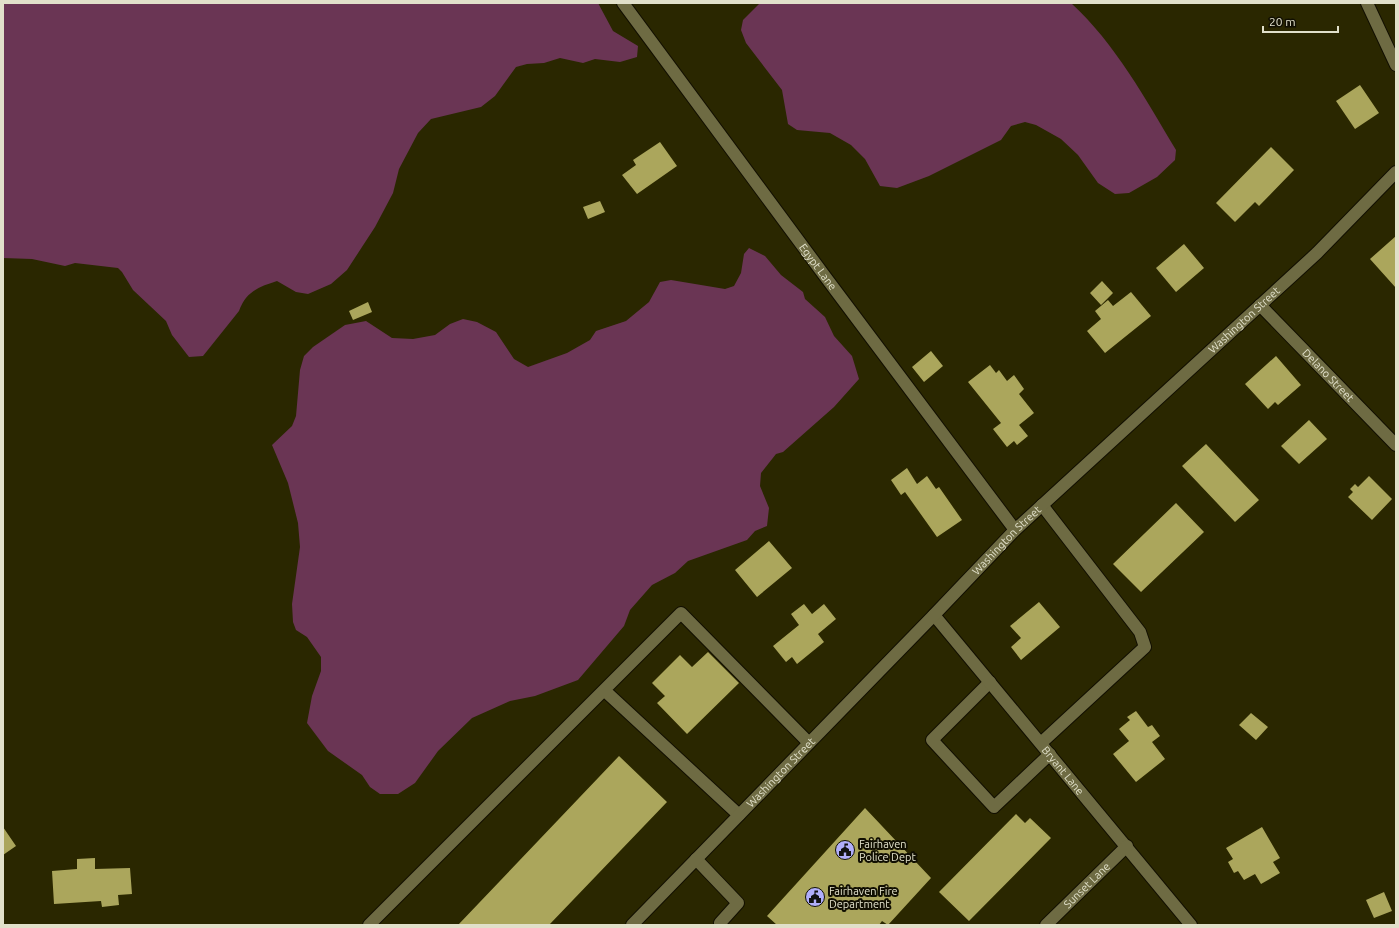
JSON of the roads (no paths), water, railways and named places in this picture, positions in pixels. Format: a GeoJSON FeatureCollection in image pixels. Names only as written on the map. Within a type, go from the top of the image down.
{"type":"FeatureCollection","features":[{"type":"Feature","properties":{"kind":"street","name":"Egypt Lane"},"geometry":{"type":"LineString","coordinates":[[623,3],[1015,530]]}},
{"type":"Feature","properties":{"kind":"street"},"geometry":{"type":"LineString","coordinates":[[1367,3],[1396,65]]}},
{"type":"Feature","properties":{"kind":"street","name":"Washington Street"},"geometry":{"type":"LineString","coordinates":[[633,925],[1015,530],[1317,253],[1396,172]]}},
{"type":"Feature","properties":{"kind":"street","name":"Delano Street"},"geometry":{"type":"LineString","coordinates":[[1260,305],[1396,445]]}},
{"type":"Feature","properties":{"kind":"street"},"geometry":{"type":"LineString","coordinates":[[1041,743],[1145,647],[1140,632],[1042,506]]}},
{"type":"Feature","properties":{"kind":"street"},"geometry":{"type":"LineString","coordinates":[[369,925],[682,613],[809,743]]}},
{"type":"Feature","properties":{"kind":"street","name":"Bryant Lane"},"geometry":{"type":"LineString","coordinates":[[934,615],[1191,925]]}},
{"type":"Feature","properties":{"kind":"street"},"geometry":{"type":"LineString","coordinates":[[990,682],[932,740],[994,806],[1050,754]]}},
{"type":"Feature","properties":{"kind":"street"},"geometry":{"type":"LineString","coordinates":[[604,690],[739,815]]}},
{"type":"Feature","properties":{"kind":"street","name":"Sunset Lane"},"geometry":{"type":"LineString","coordinates":[[1046,925],[1127,846]]}},
{"type":"Feature","properties":{"kind":"street"},"geometry":{"type":"LineString","coordinates":[[696,859],[738,904],[720,923],[721,925]]}},
{"type":"Feature","properties":{"kind":"place","name":"Fairhaven Police Dept"},"geometry":{"type":"Point","coordinates":[845,850]}},
{"type":"Feature","properties":{"kind":"place","name":"Fairhaven Fire Department"},"geometry":{"type":"Point","coordinates":[815,897]}}]}
